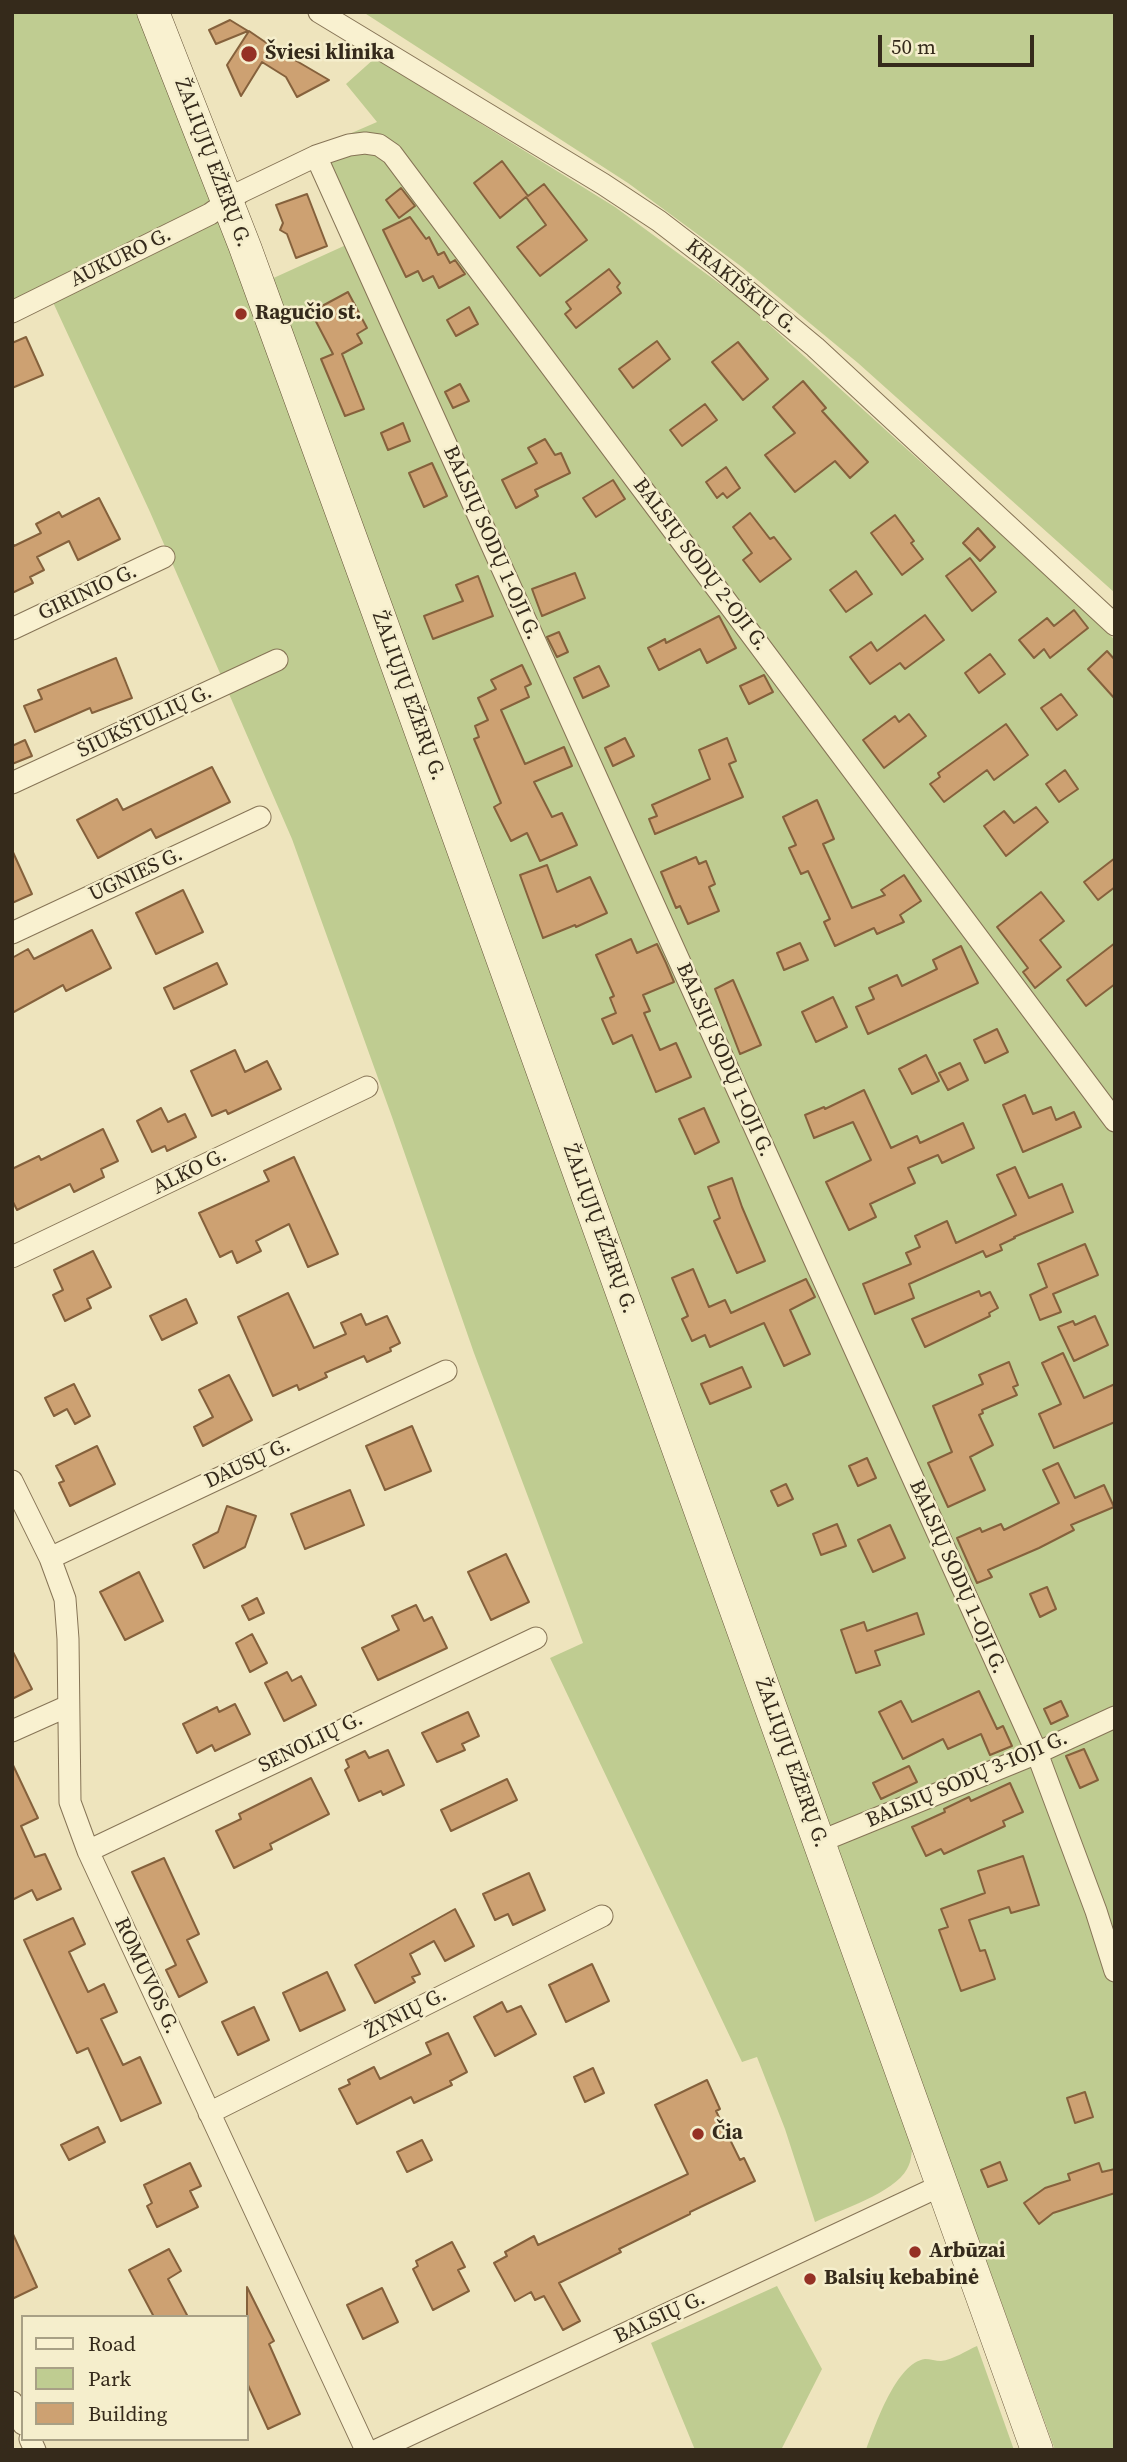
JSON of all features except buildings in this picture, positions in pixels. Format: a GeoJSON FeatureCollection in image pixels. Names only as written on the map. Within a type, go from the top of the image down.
{"type":"FeatureCollection","features":[{"type":"Feature","properties":{"kind":"main road","name":"ŽALIŲJŲ EŽERŲ G."},"geometry":{"type":"LineString","coordinates":[[153,12],[227,200],[376,605],[1037,2450]]}},
{"type":"Feature","properties":{"kind":"street","name":"KRAKIŠKIŲ G."},"geometry":{"type":"LineString","coordinates":[[319,12],[603,184],[659,221],[715,264],[815,347],[1115,625]]}},
{"type":"Feature","properties":{"kind":"street","name":"BALSIŲ SODŲ 2-OJI G."},"geometry":{"type":"LineString","coordinates":[[227,200],[316,156],[349,145],[379,145],[392,153],[1115,1121]]}},
{"type":"Feature","properties":{"kind":"street","name":"BALSIŲ SODŲ 1-OJI G."},"geometry":{"type":"LineString","coordinates":[[316,156],[1037,1753],[1096,1911],[1115,1971]]}},
{"type":"Feature","properties":{"kind":"street","name":"AUKURO G."},"geometry":{"type":"LineString","coordinates":[[12,312],[210,214],[227,200]]}},
{"type":"Feature","properties":{"kind":"street","name":"GIRINIO G."},"geometry":{"type":"LineString","coordinates":[[12,629],[164,557]]}},
{"type":"Feature","properties":{"kind":"street","name":"ŠIUKŠTULIŲ G."},"geometry":{"type":"LineString","coordinates":[[12,783],[277,660]]}},
{"type":"Feature","properties":{"kind":"street","name":"UGNIES G."},"geometry":{"type":"LineString","coordinates":[[12,933],[260,817]]}},
{"type":"Feature","properties":{"kind":"street","name":"ALKO G."},"geometry":{"type":"LineString","coordinates":[[12,1257],[367,1087]]}},
{"type":"Feature","properties":{"kind":"street","name":"DAUSŲ G."},"geometry":{"type":"LineString","coordinates":[[50,1558],[446,1371]]}},
{"type":"Feature","properties":{"kind":"street","name":"ROMUVOS G."},"geometry":{"type":"LineString","coordinates":[[12,1481],[50,1558],[65,1599],[70,1802],[88,1851],[366,2450]]}},
{"type":"Feature","properties":{"kind":"street","name":"SENOLIŲ G."},"geometry":{"type":"LineString","coordinates":[[88,1851],[536,1638]]}},
{"type":"Feature","properties":{"kind":"street"},"geometry":{"type":"LineString","coordinates":[[12,1731],[68,1706]]}},
{"type":"Feature","properties":{"kind":"street","name":"BALSIŲ SODŲ 3-IOJI G."},"geometry":{"type":"LineString","coordinates":[[819,1842],[1037,1753],[1115,1717]]}},
{"type":"Feature","properties":{"kind":"street","name":"ŽYNIŲ G."},"geometry":{"type":"LineString","coordinates":[[209,2113],[602,1916]]}},
{"type":"Feature","properties":{"kind":"street","name":"BALSIŲ G."},"geometry":{"type":"LineString","coordinates":[[377,2450],[942,2185]]}},
{"type":"Feature","properties":{"kind":"street"},"geometry":{"type":"LineString","coordinates":[[12,2402],[21,2420]]}},
{"type":"Feature","properties":{"kind":"green space"},"geometry":{"type":"Polygon","coordinates":[[[12,12],[140,12],[205,178],[912,2141],[910,2163],[891,2186],[815,2222],[785,2129],[757,2057],[742,2062],[550,1658],[583,1643],[474,1353],[292,839],[150,512],[45,285],[12,300],[12,12]]]}},
{"type":"Feature","properties":{"kind":"green space"},"geometry":{"type":"Polygon","coordinates":[[[363,12],[1115,12],[1115,593],[858,363],[742,267],[628,183],[363,12]]]}},
{"type":"Feature","properties":{"kind":"green space"},"geometry":{"type":"Polygon","coordinates":[[[375,58],[615,207],[742,300],[1115,640],[1115,2450],[1055,2450],[267,281],[346,245],[310,151],[377,122],[346,84],[375,58]]]}},
{"type":"Feature","properties":{"kind":"green space"},"geometry":{"type":"Polygon","coordinates":[[[777,2286],[822,2369],[781,2450],[695,2450],[651,2343],[777,2286]]]}},
{"type":"Feature","properties":{"kind":"green space"},"geometry":{"type":"Polygon","coordinates":[[[977,2346],[1014,2450],[866,2450],[888,2397],[905,2372],[925,2359],[946,2360],[977,2346]]]}},
{"type":"Feature","properties":{"kind":"place","name":"Šviesi klinika"},"geometry":{"type":"Point","coordinates":[249,54]}},
{"type":"Feature","properties":{"kind":"place","name":"Ragučio st."},"geometry":{"type":"Point","coordinates":[241,314]}},
{"type":"Feature","properties":{"kind":"place","name":"Čia"},"geometry":{"type":"Point","coordinates":[698,2134]}},
{"type":"Feature","properties":{"kind":"place","name":"Arbūzai"},"geometry":{"type":"Point","coordinates":[915,2252]}},
{"type":"Feature","properties":{"kind":"place","name":"Balsių kebabinė"},"geometry":{"type":"Point","coordinates":[810,2279]}}]}
